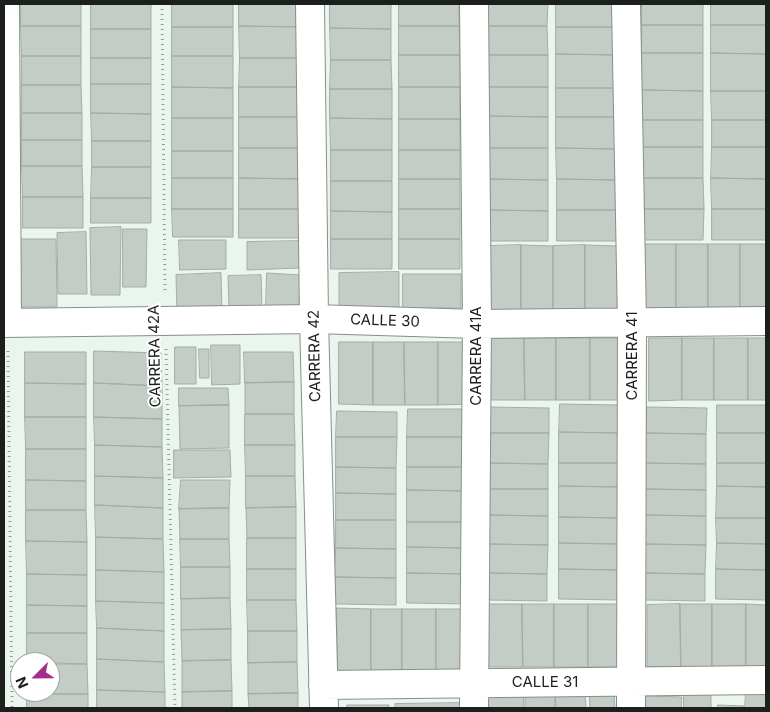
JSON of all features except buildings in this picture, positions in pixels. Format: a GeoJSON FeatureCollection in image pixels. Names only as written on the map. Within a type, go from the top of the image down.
{"type":"FeatureCollection","features":[{"type":"Feature","properties":{"kind":"street"},"geometry":{"type":"LineString","coordinates":[[5,4],[6,323]]}},
{"type":"Feature","properties":{"kind":"street","name":"CARRERA 42"},"geometry":{"type":"LineString","coordinates":[[310,4],[314,319],[323,696]]}},
{"type":"Feature","properties":{"kind":"street","name":"CARRERA 41A"},"geometry":{"type":"LineString","coordinates":[[474,4],[477,324],[474,696]]}},
{"type":"Feature","properties":{"kind":"street","name":"CARRERA 41"},"geometry":{"type":"LineString","coordinates":[[626,4],[632,323],[631,695]]}},
{"type":"Feature","properties":{"kind":"street","name":"CALLE 30"},"geometry":{"type":"LineString","coordinates":[[6,323],[314,319],[477,324],[766,321]]}},
{"type":"Feature","properties":{"kind":"street","name":"CALLE 31"},"geometry":{"type":"LineString","coordinates":[[323,696],[631,695],[766,680]]}},
{"type":"Feature","properties":{"kind":"path","name":"CARRERA 42A"},"geometry":{"type":"LineString","coordinates":[[162,4],[174,708]]}},
{"type":"Feature","properties":{"kind":"path"},"geometry":{"type":"LineString","coordinates":[[6,323],[12,708]]}}]}
